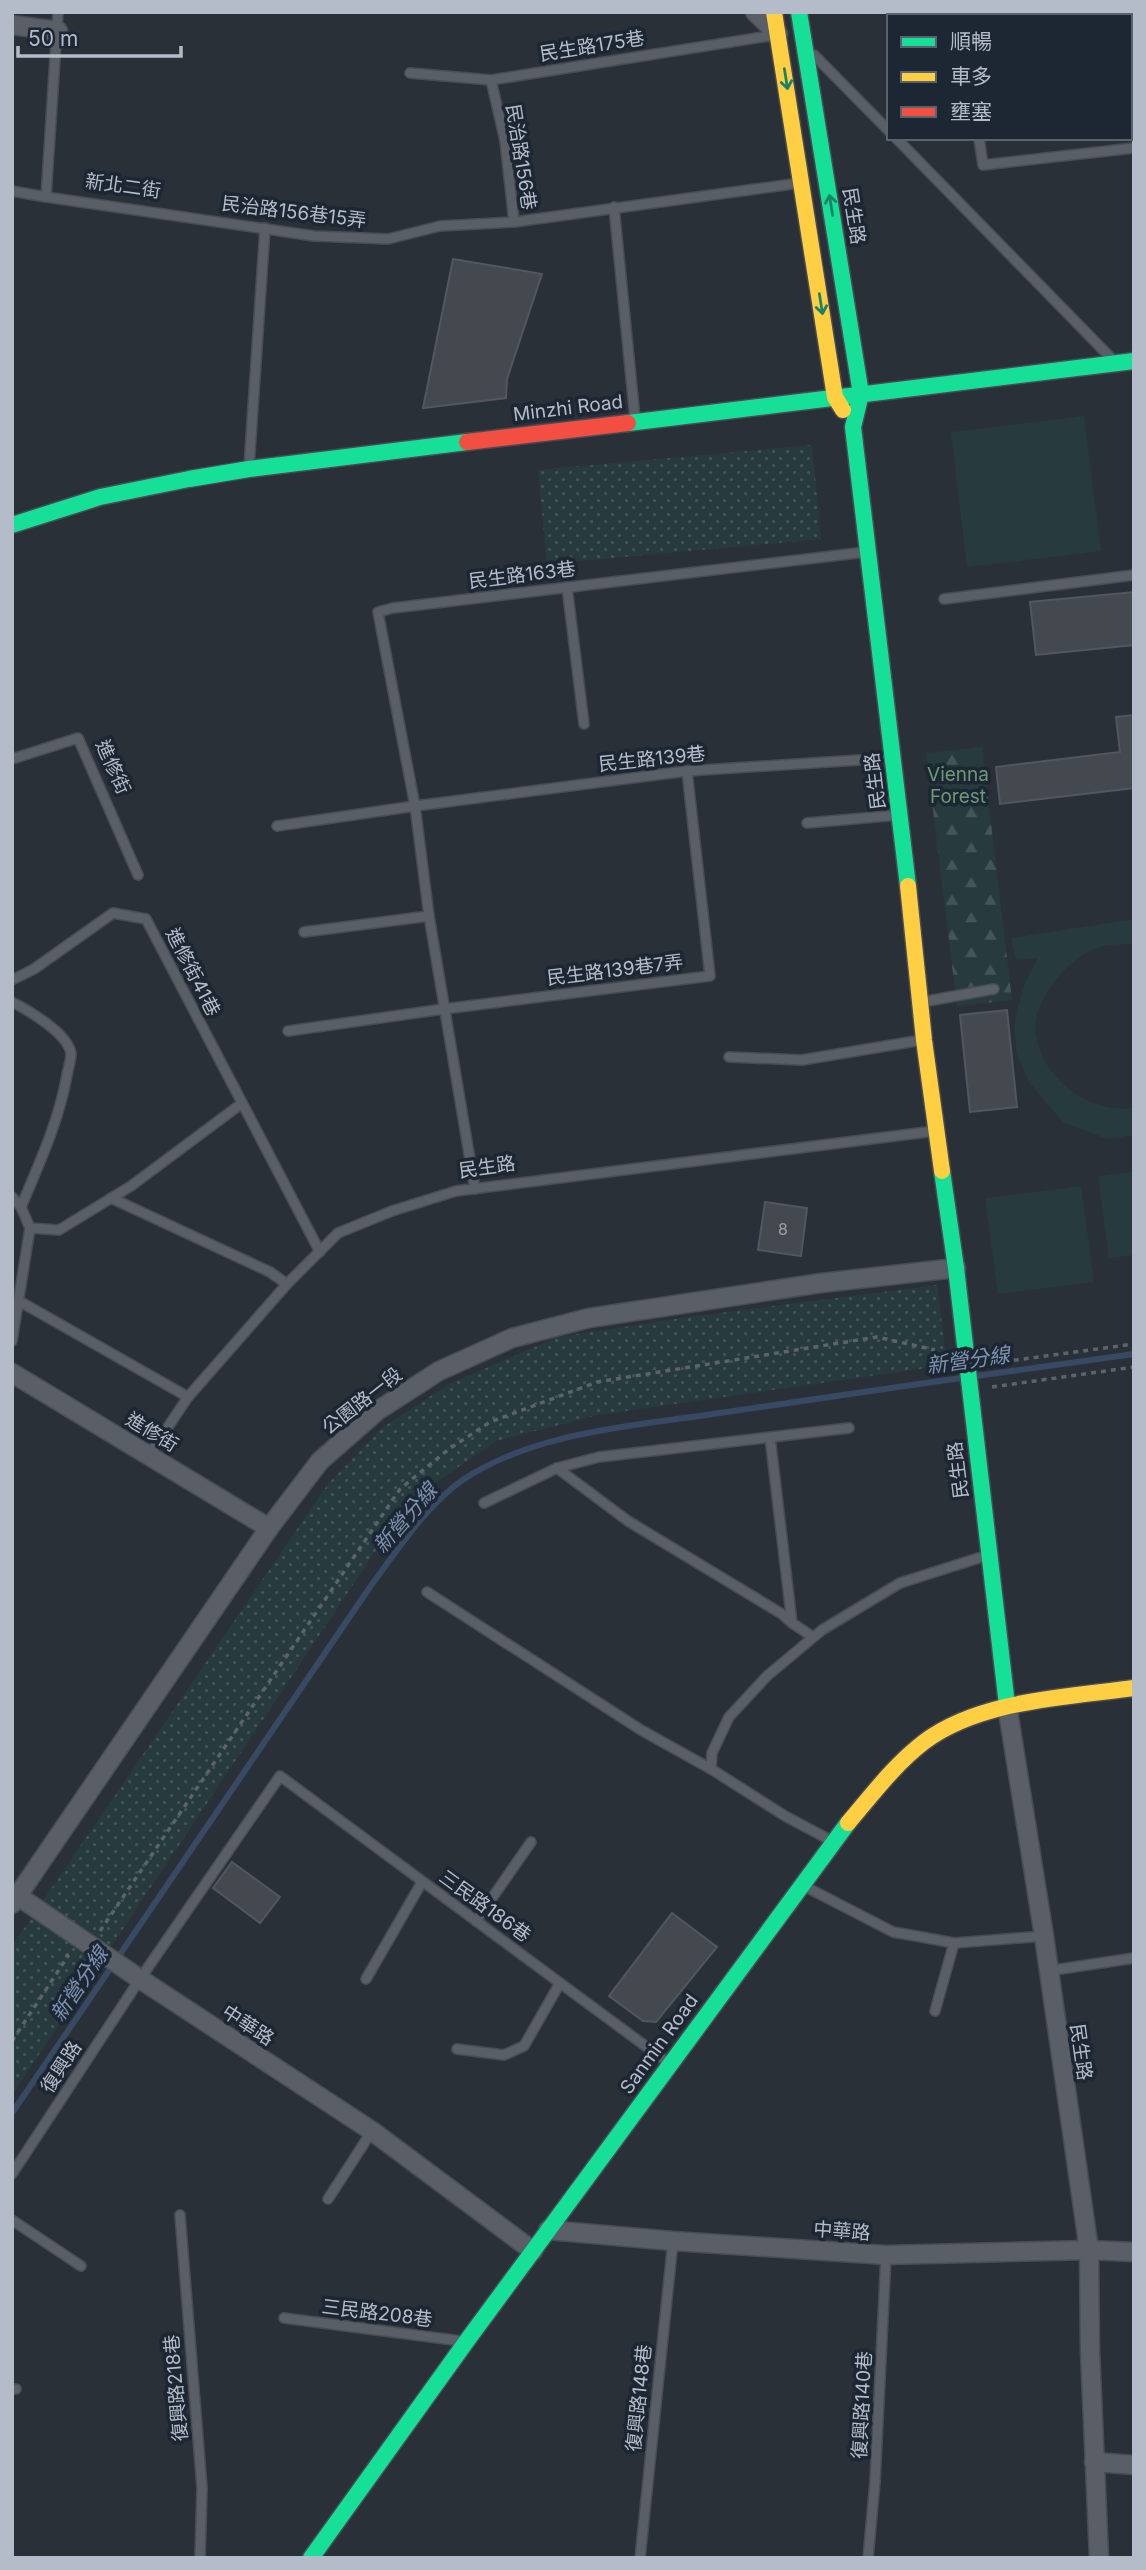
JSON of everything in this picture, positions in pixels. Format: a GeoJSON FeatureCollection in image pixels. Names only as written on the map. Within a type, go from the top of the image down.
{"type":"FeatureCollection","features":[{"type":"Feature","properties":{"kind":"street"},"geometry":{"type":"LineString","coordinates":[[755,12],[792,40]]}},
{"type":"Feature","properties":{"kind":"street","name":"民生路"},"geometry":{"type":"LineString","coordinates":[[774,12],[792,40],[827,179],[861,394],[853,427],[901,815],[920,1003],[956,1268],[1007,1705],[1044,1936],[1088,2250],[1098,2558]]}},
{"type":"Feature","properties":{"kind":"street","name":"民生路"},"geometry":{"type":"LineString","coordinates":[[799,12],[792,40],[802,182],[835,397],[853,427]]}},
{"type":"Feature","properties":{"kind":"street"},"geometry":{"type":"LineString","coordinates":[[12,25],[58,31]]}},
{"type":"Feature","properties":{"kind":"street","name":"Minzhi Road"},"geometry":{"type":"LineString","coordinates":[[12,525],[100,498],[249,469],[1134,361]]}},
{"type":"Feature","properties":{"kind":"street","name":"公園路一段"},"geometry":{"type":"LineString","coordinates":[[15,1900],[269,1528],[320,1461],[377,1411],[439,1371],[512,1338],[589,1318],[821,1283],[956,1268]]}},
{"type":"Feature","properties":{"kind":"street","name":"進修街"},"geometry":{"type":"LineString","coordinates":[[12,1373],[269,1528]]}},
{"type":"Feature","properties":{"kind":"street","name":"Sanmin Road"},"geometry":{"type":"LineString","coordinates":[[311,2558],[833,1841],[897,1765],[927,1740],[958,1724],[1007,1705],[1134,1688]]}},
{"type":"Feature","properties":{"kind":"street","name":"中華路"},"geometry":{"type":"LineString","coordinates":[[15,1900],[49,1918],[372,2131],[533,2251]]}},
{"type":"Feature","properties":{"kind":"street","name":"中華路"},"geometry":{"type":"LineString","coordinates":[[548,2230],[886,2255],[1088,2250],[1134,2252]]}},
{"type":"Feature","properties":{"kind":"street"},"geometry":{"type":"LineString","coordinates":[[1094,2462],[1134,2465]]}},
{"type":"Feature","properties":{"kind":"lane"},"geometry":{"type":"LineString","coordinates":[[46,197],[58,12]]}},
{"type":"Feature","properties":{"kind":"lane"},"geometry":{"type":"LineString","coordinates":[[792,40],[887,129]]}},
{"type":"Feature","properties":{"kind":"lane","name":"民生路175巷"},"geometry":{"type":"LineString","coordinates":[[410,73],[491,80],[792,40]]}},
{"type":"Feature","properties":{"kind":"lane","name":"民治路156巷"},"geometry":{"type":"LineString","coordinates":[[491,80],[505,141],[514,222],[827,179]]}},
{"type":"Feature","properties":{"kind":"lane"},"geometry":{"type":"LineString","coordinates":[[898,140],[1115,363]]}},
{"type":"Feature","properties":{"kind":"lane"},"geometry":{"type":"LineString","coordinates":[[979,140],[983,165],[1134,148]]}},
{"type":"Feature","properties":{"kind":"lane","name":"新北二街"},"geometry":{"type":"LineString","coordinates":[[12,191],[195,217]]}},
{"type":"Feature","properties":{"kind":"lane"},"geometry":{"type":"LineString","coordinates":[[614,207],[636,420]]}},
{"type":"Feature","properties":{"kind":"lane","name":"民治路156巷15弄"},"geometry":{"type":"LineString","coordinates":[[195,217],[314,236],[388,239],[440,226],[514,222]]}},
{"type":"Feature","properties":{"kind":"lane"},"geometry":{"type":"LineString","coordinates":[[249,469],[265,228]]}},
{"type":"Feature","properties":{"kind":"lane","name":"民生路163巷"},"geometry":{"type":"LineString","coordinates":[[475,1189],[429,916],[415,806],[378,612],[393,608],[868,552]]}},
{"type":"Feature","properties":{"kind":"lane"},"geometry":{"type":"LineString","coordinates":[[944,599],[1134,575]]}},
{"type":"Feature","properties":{"kind":"lane"},"geometry":{"type":"LineString","coordinates":[[568,587],[584,724]]}},
{"type":"Feature","properties":{"kind":"lane","name":"進修街"},"geometry":{"type":"LineString","coordinates":[[12,759],[78,738],[138,875]]}},
{"type":"Feature","properties":{"kind":"lane","name":"民生路139巷"},"geometry":{"type":"LineString","coordinates":[[415,806],[687,771],[894,758]]}},
{"type":"Feature","properties":{"kind":"lane","name":"民生路139巷7弄"},"geometry":{"type":"LineString","coordinates":[[444,1009],[710,976],[687,771]]}},
{"type":"Feature","properties":{"kind":"lane"},"geometry":{"type":"LineString","coordinates":[[277,827],[415,806]]}},
{"type":"Feature","properties":{"kind":"lane"},"geometry":{"type":"LineString","coordinates":[[807,823],[901,815]]}},
{"type":"Feature","properties":{"kind":"lane","name":"進修街41巷"},"geometry":{"type":"LineString","coordinates":[[12,980],[34,969],[113,913],[146,919],[242,1104]]}},
{"type":"Feature","properties":{"kind":"lane"},"geometry":{"type":"LineString","coordinates":[[304,932],[429,916]]}},
{"type":"Feature","properties":{"kind":"lane"},"geometry":{"type":"LineString","coordinates":[[920,1003],[994,989]]}},
{"type":"Feature","properties":{"kind":"lane"},"geometry":{"type":"LineString","coordinates":[[12,1002],[31,1012],[64,1039],[71,1053],[65,1086],[47,1146],[21,1207]]}},
{"type":"Feature","properties":{"kind":"lane"},"geometry":{"type":"LineString","coordinates":[[288,1031],[444,1009]]}},
{"type":"Feature","properties":{"kind":"lane"},"geometry":{"type":"LineString","coordinates":[[729,1056],[802,1060],[925,1040]]}},
{"type":"Feature","properties":{"kind":"lane"},"geometry":{"type":"LineString","coordinates":[[30,1228],[60,1230],[131,1186],[242,1104],[320,1251]]}},
{"type":"Feature","properties":{"kind":"lane","name":"民生路"},"geometry":{"type":"LineString","coordinates":[[149,1455],[188,1397],[287,1284],[338,1233],[393,1211],[456,1191],[937,1131]]}},
{"type":"Feature","properties":{"kind":"lane"},"geometry":{"type":"LineString","coordinates":[[12,1198],[21,1207],[30,1228],[12,1341]]}},
{"type":"Feature","properties":{"kind":"lane"},"geometry":{"type":"LineString","coordinates":[[111,1198],[270,1272],[287,1284]]}},
{"type":"Feature","properties":{"kind":"lane"},"geometry":{"type":"LineString","coordinates":[[19,1301],[188,1397]]}},
{"type":"Feature","properties":{"kind":"lane"},"geometry":{"type":"LineString","coordinates":[[484,1503],[557,1468],[599,1457],[849,1428]]}},
{"type":"Feature","properties":{"kind":"lane"},"geometry":{"type":"LineString","coordinates":[[770,1437],[792,1623]]}},
{"type":"Feature","properties":{"kind":"lane"},"geometry":{"type":"LineString","coordinates":[[557,1468],[628,1521],[782,1614],[813,1637]]}},
{"type":"Feature","properties":{"kind":"lane"},"geometry":{"type":"LineString","coordinates":[[711,1769],[712,1753],[729,1717],[767,1676],[813,1637],[900,1583],[989,1555]]}},
{"type":"Feature","properties":{"kind":"lane"},"geometry":{"type":"LineString","coordinates":[[427,1592],[641,1730],[833,1841]]}},
{"type":"Feature","properties":{"kind":"lane","name":"三民路186巷"},"geometry":{"type":"LineString","coordinates":[[140,1979],[280,1776],[669,2064]]}},
{"type":"Feature","properties":{"kind":"lane"},"geometry":{"type":"LineString","coordinates":[[475,1921],[531,1842]]}},
{"type":"Feature","properties":{"kind":"lane"},"geometry":{"type":"LineString","coordinates":[[366,1979],[422,1881]]}},
{"type":"Feature","properties":{"kind":"lane"},"geometry":{"type":"LineString","coordinates":[[803,1885],[893,1932],[954,1942],[1044,1936]]}},
{"type":"Feature","properties":{"kind":"lane"},"geometry":{"type":"LineString","coordinates":[[935,2011],[954,1942]]}},
{"type":"Feature","properties":{"kind":"lane"},"geometry":{"type":"LineString","coordinates":[[1047,1971],[1134,1958]]}},
{"type":"Feature","properties":{"kind":"lane","name":"復興路"},"geometry":{"type":"LineString","coordinates":[[12,2174],[140,1979]]}},
{"type":"Feature","properties":{"kind":"lane"},"geometry":{"type":"LineString","coordinates":[[457,2049],[504,2055],[523,2046],[560,1983]]}},
{"type":"Feature","properties":{"kind":"lane"},"geometry":{"type":"LineString","coordinates":[[328,2199],[372,2131]]}},
{"type":"Feature","properties":{"kind":"lane","name":"復興路218巷"},"geometry":{"type":"LineString","coordinates":[[180,2216],[202,2487],[200,2558]]}},
{"type":"Feature","properties":{"kind":"lane"},"geometry":{"type":"LineString","coordinates":[[12,2220],[81,2266]]}},
{"type":"Feature","properties":{"kind":"lane","name":"復興路148巷"},"geometry":{"type":"LineString","coordinates":[[640,2558],[673,2241]]}},
{"type":"Feature","properties":{"kind":"lane","name":"復興路140巷"},"geometry":{"type":"LineString","coordinates":[[868,2558],[875,2482],[886,2255]]}},
{"type":"Feature","properties":{"kind":"lane","name":"三民路208巷"},"geometry":{"type":"LineString","coordinates":[[284,2318],[466,2342]]}},
{"type":"Feature","properties":{"kind":"path"},"geometry":{"type":"LineString","coordinates":[[89,1925],[100,1932],[400,1489],[449,1449],[490,1422],[597,1382],[877,1337],[935,1350]]}},
{"type":"Feature","properties":{"kind":"path"},"geometry":{"type":"LineString","coordinates":[[993,1363],[1134,1344]]}},
{"type":"Feature","properties":{"kind":"path"},"geometry":{"type":"LineString","coordinates":[[970,1390],[1134,1367]]}},
{"type":"Feature","properties":{"kind":"path"},"geometry":{"type":"LineString","coordinates":[[12,2041],[68,1956],[58,1949]]}},
{"type":"Feature","properties":{"kind":"green space"},"geometry":{"type":"Polygon","coordinates":[[[1084,416],[1101,551],[967,567],[951,432],[1084,416]]]}},
{"type":"Feature","properties":{"kind":"green space"},"geometry":{"type":"Polygon","coordinates":[[[812,445],[821,539],[547,564],[538,470],[812,445]]]}},
{"type":"Feature","properties":{"kind":"green space","name":"Vienna Forest"},"geometry":{"type":"Polygon","coordinates":[[[982,747],[1012,1000],[957,1006],[926,753],[982,747]]]}},
{"type":"Feature","properties":{"kind":"green space"},"geometry":{"type":"Polygon","coordinates":[[[1134,919],[1134,943],[1096,948],[1074,962],[1045,996],[1036,1023],[1040,1051],[1058,1079],[1071,1091],[1101,1105],[1134,1108],[1134,1135],[1107,1139],[1063,1122],[1028,1081],[1017,1054],[1014,1029],[1026,980],[1038,958],[1016,960],[1011,938],[1134,919]]]}},
{"type":"Feature","properties":{"kind":"green space"},"geometry":{"type":"Polygon","coordinates":[[[1134,1172],[1134,1255],[1109,1258],[1098,1176],[1134,1172]]]}},
{"type":"Feature","properties":{"kind":"green space"},"geometry":{"type":"Polygon","coordinates":[[[1081,1186],[1094,1282],[998,1294],[985,1198],[1081,1186]]]}},
{"type":"Feature","properties":{"kind":"green space"},"geometry":{"type":"Polygon","coordinates":[[[937,1285],[947,1365],[598,1415],[496,1441],[409,1501],[12,2095],[12,1946],[328,1484],[382,1428],[449,1384],[558,1337],[937,1285]]]}},
{"type":"Feature","properties":{"kind":"building"},"geometry":{"type":"Polygon","coordinates":[[[453,259],[542,274],[507,379],[506,398],[423,408],[453,259]]]}},
{"type":"Feature","properties":{"kind":"building"},"geometry":{"type":"Polygon","coordinates":[[[1134,592],[1134,645],[1036,655],[1030,602],[1134,592]]]}},
{"type":"Feature","properties":{"kind":"building"},"geometry":{"type":"Polygon","coordinates":[[[1134,715],[1134,788],[1000,804],[996,767],[1120,752],[1116,717],[1134,715]]]}},
{"type":"Feature","properties":{"kind":"building"},"geometry":{"type":"Polygon","coordinates":[[[1007,1010],[1017,1107],[970,1112],[960,1015],[1007,1010]]]}},
{"type":"Feature","properties":{"kind":"building"},"geometry":{"type":"Polygon","coordinates":[[[765,1202],[807,1208],[801,1256],[758,1250],[765,1202]]]}},
{"type":"Feature","properties":{"kind":"building"},"geometry":{"type":"Polygon","coordinates":[[[232,1862],[280,1897],[260,1923],[213,1888],[232,1862]]]}},
{"type":"Feature","properties":{"kind":"building"},"geometry":{"type":"Polygon","coordinates":[[[672,1913],[717,1947],[656,2022],[643,2021],[609,1996],[672,1913]]]}},
{"type":"Feature","properties":{"kind":"waterway","name":"新營分線"},"geometry":{"type":"LineString","coordinates":[[976,1376],[1134,1354]]}},
{"type":"Feature","properties":{"kind":"waterway","name":"新營分線"},"geometry":{"type":"LineString","coordinates":[[12,2113],[370,1587],[413,1529],[450,1489],[493,1463],[555,1440],[621,1427],[962,1378]]}},
{"type":"Feature","properties":{"kind":"traffic: fast"},"geometry":{"type":"LineString","coordinates":[[799,12],[861,394],[853,427],[908,886]]}},
{"type":"Feature","properties":{"kind":"traffic: fast"},"geometry":{"type":"LineString","coordinates":[[628,423],[1134,361]]}},
{"type":"Feature","properties":{"kind":"traffic: fast"},"geometry":{"type":"LineString","coordinates":[[12,525],[100,497],[189,479],[467,442]]}},
{"type":"Feature","properties":{"kind":"traffic: fast"},"geometry":{"type":"LineString","coordinates":[[942,1171],[956,1268],[1007,1705]]}},
{"type":"Feature","properties":{"kind":"traffic: fast"},"geometry":{"type":"LineString","coordinates":[[311,2558],[466,2342],[848,1823]]}},
{"type":"Feature","properties":{"kind":"traffic: slow"},"geometry":{"type":"LineString","coordinates":[[774,12],[835,397],[843,410]]}},
{"type":"Feature","properties":{"kind":"traffic: slow"},"geometry":{"type":"LineString","coordinates":[[908,886],[924,1040],[942,1171]]}},
{"type":"Feature","properties":{"kind":"traffic: slow"},"geometry":{"type":"LineString","coordinates":[[848,1823],[903,1760],[946,1728],[971,1717],[1025,1703],[1134,1688]]}},
{"type":"Feature","properties":{"kind":"traffic: jam"},"geometry":{"type":"LineString","coordinates":[[467,442],[628,423]]}}]}
